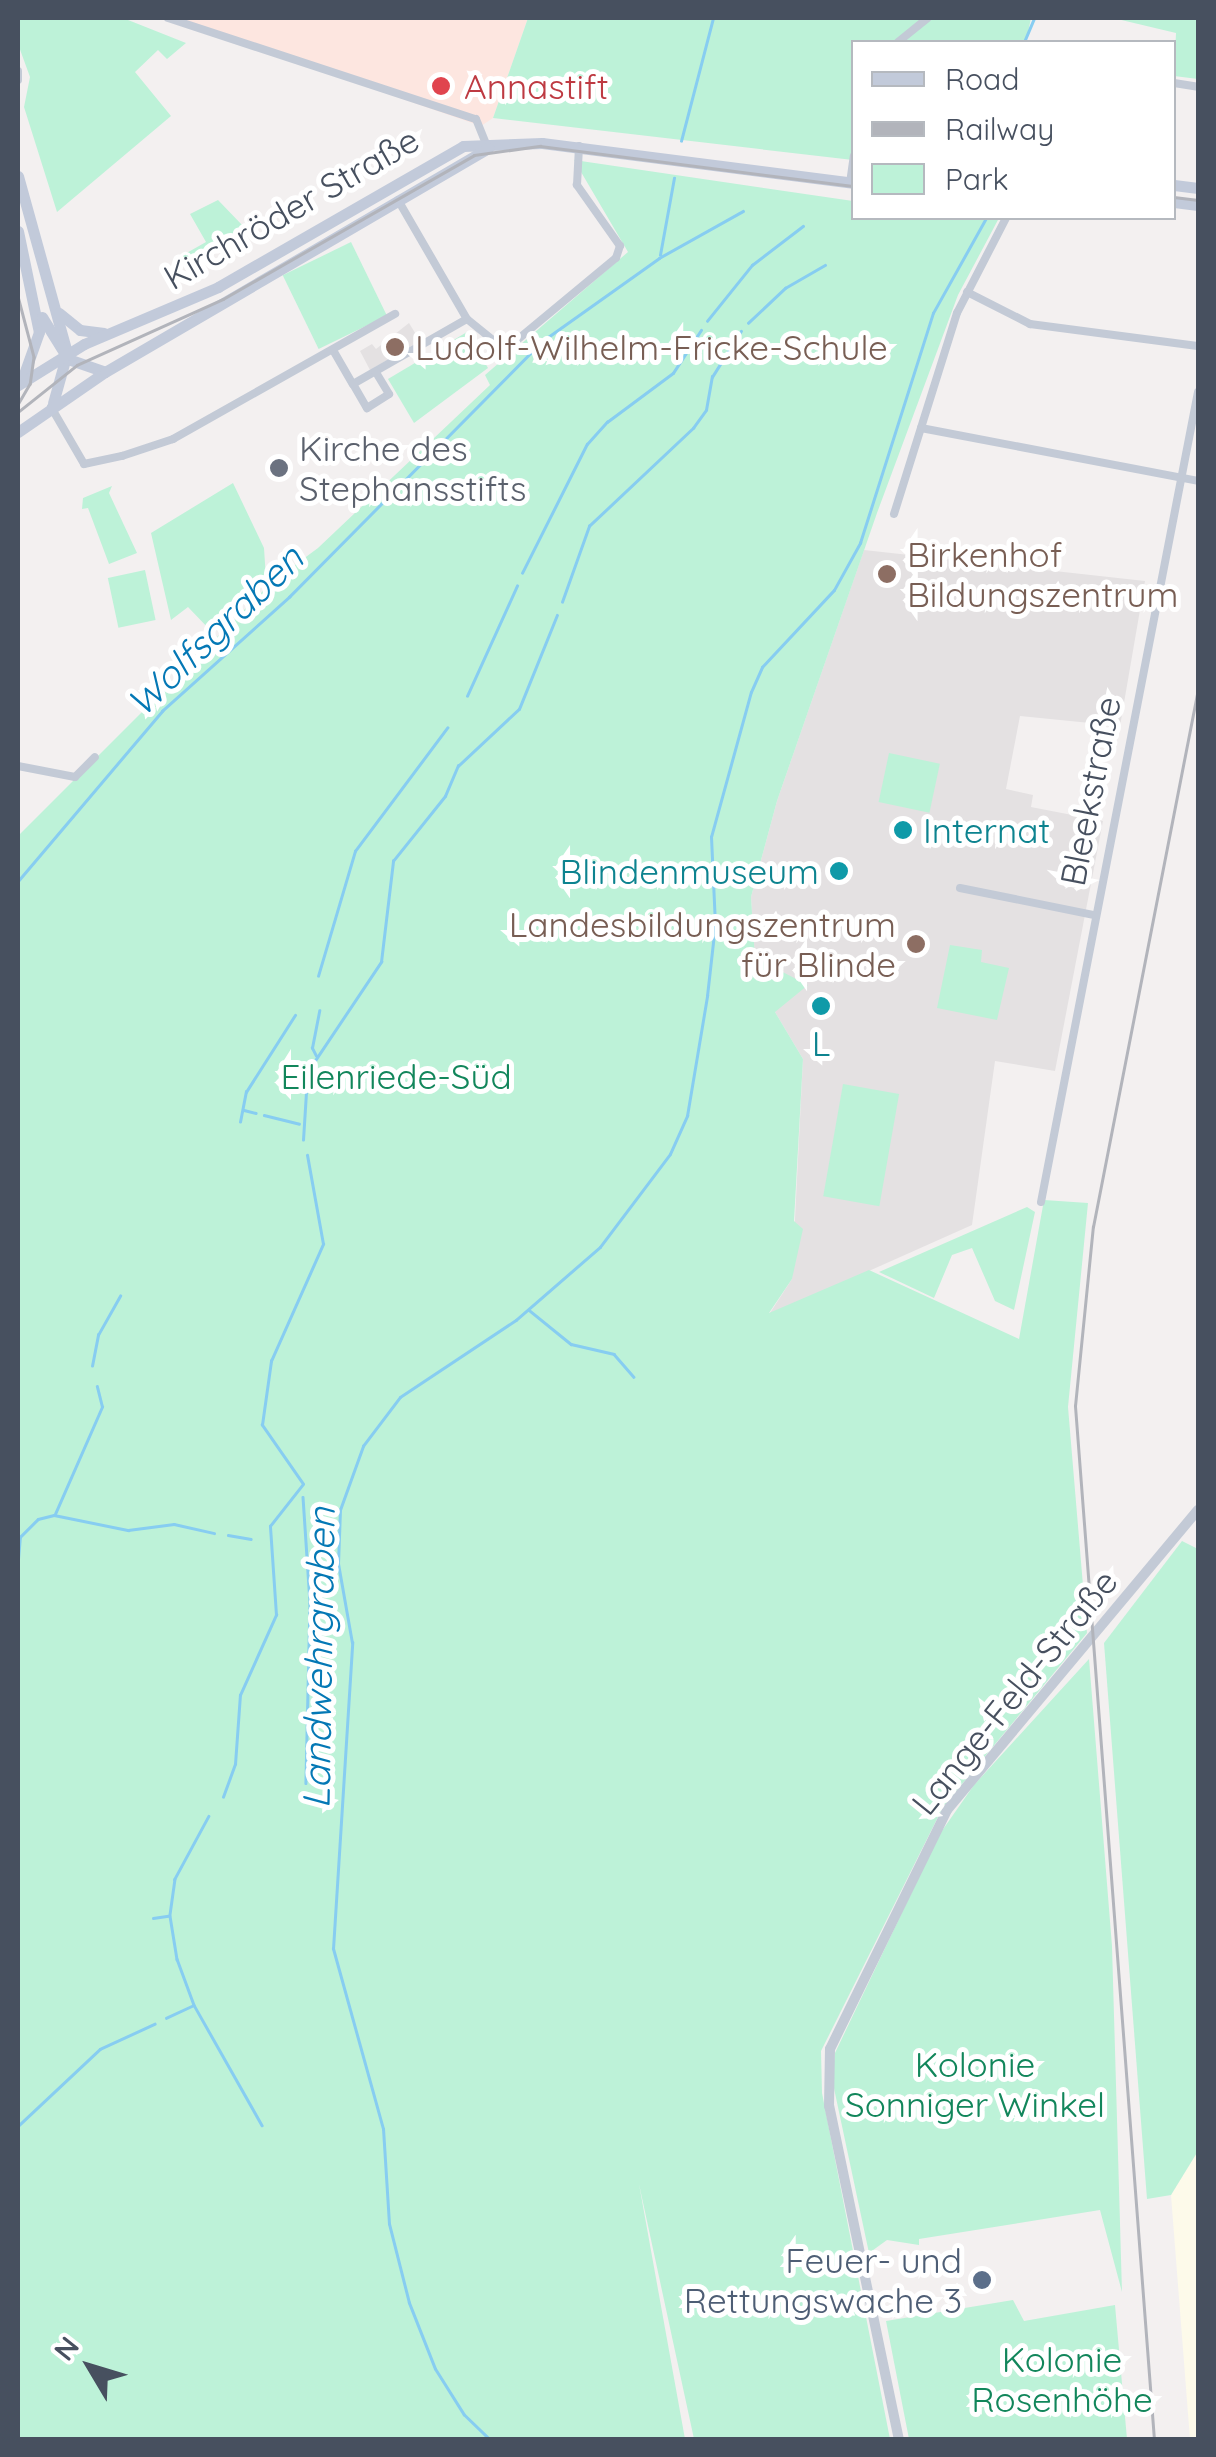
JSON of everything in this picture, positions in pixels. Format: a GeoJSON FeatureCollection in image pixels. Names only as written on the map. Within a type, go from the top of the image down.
{"type":"FeatureCollection","features":[{"type":"Feature","properties":{"kind":"main road","name":"Kirchröder Straße"},"geometry":{"type":"LineString","coordinates":[[18,385],[109,333],[218,287],[444,153],[579,146],[851,183]]}},
{"type":"Feature","properties":{"kind":"main road","name":"Kirchröder Straße"},"geometry":{"type":"LineString","coordinates":[[18,432],[50,406],[105,372],[488,148]]}},
{"type":"Feature","properties":{"kind":"main road"},"geometry":{"type":"LineString","coordinates":[[18,176],[66,356],[50,406]]}},
{"type":"Feature","properties":{"kind":"main road"},"geometry":{"type":"LineString","coordinates":[[18,232],[38,307],[66,356],[105,372]]}},
{"type":"Feature","properties":{"kind":"main road"},"geometry":{"type":"LineString","coordinates":[[18,385],[36,353],[38,307]]}},
{"type":"Feature","properties":{"kind":"main road"},"geometry":{"type":"LineString","coordinates":[[56,310],[80,330],[109,333]]}},
{"type":"Feature","properties":{"kind":"street"},"geometry":{"type":"LineString","coordinates":[[168,18],[476,119],[488,148]]}},
{"type":"Feature","properties":{"kind":"street"},"geometry":{"type":"LineString","coordinates":[[900,40],[928,18]]}},
{"type":"Feature","properties":{"kind":"street"},"geometry":{"type":"LineString","coordinates":[[18,71],[18,80]]}},
{"type":"Feature","properties":{"kind":"street"},"geometry":{"type":"LineString","coordinates":[[397,199],[467,319],[505,350],[616,258],[620,246],[578,185],[579,146]]}},
{"type":"Feature","properties":{"kind":"street"},"geometry":{"type":"LineString","coordinates":[[894,514],[967,292],[1005,220]]}},
{"type":"Feature","properties":{"kind":"street"},"geometry":{"type":"LineString","coordinates":[[967,292],[1030,324],[1198,346]]}},
{"type":"Feature","properties":{"kind":"street"},"geometry":{"type":"LineString","coordinates":[[50,406],[84,464],[173,439],[395,314]]}},
{"type":"Feature","properties":{"kind":"street"},"geometry":{"type":"LineString","coordinates":[[354,384],[467,319]]}},
{"type":"Feature","properties":{"kind":"street"},"geometry":{"type":"LineString","coordinates":[[333,350],[367,408],[388,394],[376,372]]}},
{"type":"Feature","properties":{"kind":"street","name":"Bleekstraße"},"geometry":{"type":"LineString","coordinates":[[1041,1202],[1198,392]]}},
{"type":"Feature","properties":{"kind":"street"},"geometry":{"type":"LineString","coordinates":[[921,428],[1198,480]]}},
{"type":"Feature","properties":{"kind":"street"},"geometry":{"type":"LineString","coordinates":[[18,766],[75,777],[94,757]]}},
{"type":"Feature","properties":{"kind":"street"},"geometry":{"type":"LineString","coordinates":[[960,888],[1094,915]]}},
{"type":"Feature","properties":{"kind":"street","name":"Lange-Feld-Straße"},"geometry":{"type":"LineString","coordinates":[[898,2440],[829,2106],[830,2049],[947,1810],[1198,1510]]}},
{"type":"Feature","properties":{"kind":"shaded area","name":"Annastift"},"geometry":{"type":"Polygon","coordinates":[[[168,18],[528,18],[493,118],[481,126],[168,18]]]}},
{"type":"Feature","properties":{"kind":"shaded area","name":"Ludolf-Wilhelm-Fricke-Schule"},"geometry":{"type":"Polygon","coordinates":[[[409,323],[420,341],[370,370],[360,351],[372,344],[376,349],[409,323]]]}},
{"type":"Feature","properties":{"kind":"shaded area","name":"Landesbildungszentrum für Blinde"},"geometry":{"type":"Polygon","coordinates":[[[864,550],[1145,581],[1120,726],[1020,716],[1006,789],[1033,795],[1031,807],[1103,821],[1055,1071],[995,1061],[972,1225],[768,1316],[792,1279],[803,1059],[775,1012],[755,959],[751,897],[777,801],[864,550]]]}},
{"type":"Feature","properties":{"kind":"shaded area"},"geometry":{"type":"Polygon","coordinates":[[[1198,2151],[1198,2439],[1190,2439],[1171,2195],[1198,2151]]]}},
{"type":"Feature","properties":{"kind":"green space"},"geometry":{"type":"Polygon","coordinates":[[[18,18],[123,18],[186,43],[167,59],[158,50],[135,72],[171,116],[57,212],[24,107],[30,77],[18,44],[18,18]]]}},
{"type":"Feature","properties":{"kind":"green space"},"geometry":{"type":"Polygon","coordinates":[[[528,18],[1031,18],[1026,40],[851,40],[851,160],[493,118],[528,18]]]}},
{"type":"Feature","properties":{"kind":"green space"},"geometry":{"type":"Polygon","coordinates":[[[1113,18],[1198,18],[1198,79],[1176,76],[1176,33],[1113,18]]]}},
{"type":"Feature","properties":{"kind":"green space","name":"Eilenriede-Süd"},"geometry":{"type":"Polygon","coordinates":[[[574,160],[851,201],[851,220],[998,220],[958,295],[877,513],[777,801],[751,897],[755,958],[808,985],[775,1012],[803,1059],[794,1221],[803,1229],[792,1279],[769,1313],[869,1270],[1019,1339],[1044,1200],[1088,1203],[1068,1407],[1087,1633],[943,1807],[821,2051],[822,2093],[890,2439],[694,2439],[639,2184],[685,2439],[18,2439],[18,836],[272,582],[318,548],[490,385],[485,375],[628,252],[574,160]]]}},
{"type":"Feature","properties":{"kind":"green space"},"geometry":{"type":"Polygon","coordinates":[[[218,200],[244,227],[180,266],[176,259],[206,242],[190,214],[218,200]]]}},
{"type":"Feature","properties":{"kind":"green space"},"geometry":{"type":"Polygon","coordinates":[[[351,242],[387,316],[319,349],[283,275],[351,242]]]}},
{"type":"Feature","properties":{"kind":"green space"},"geometry":{"type":"Polygon","coordinates":[[[467,332],[488,368],[414,423],[388,379],[467,332]]]}},
{"type":"Feature","properties":{"kind":"green space"},"geometry":{"type":"Polygon","coordinates":[[[233,483],[264,548],[266,579],[179,669],[180,658],[211,631],[188,607],[171,620],[151,533],[233,483]]]}},
{"type":"Feature","properties":{"kind":"green space"},"geometry":{"type":"Polygon","coordinates":[[[112,486],[109,493],[137,553],[109,564],[88,508],[82,509],[83,498],[112,486]]]}},
{"type":"Feature","properties":{"kind":"green space"},"geometry":{"type":"Polygon","coordinates":[[[145,570],[156,620],[118,628],[108,578],[145,570]]]}},
{"type":"Feature","properties":{"kind":"green space"},"geometry":{"type":"Polygon","coordinates":[[[889,753],[940,764],[929,813],[879,802],[889,753]]]}},
{"type":"Feature","properties":{"kind":"green space"},"geometry":{"type":"Polygon","coordinates":[[[950,945],[982,950],[981,962],[1009,968],[997,1020],[937,1008],[950,945]]]}},
{"type":"Feature","properties":{"kind":"green space"},"geometry":{"type":"Polygon","coordinates":[[[843,1084],[899,1094],[879,1206],[823,1196],[843,1084]]]}},
{"type":"Feature","properties":{"kind":"green space"},"geometry":{"type":"Polygon","coordinates":[[[1027,1207],[1035,1212],[1014,1310],[995,1301],[972,1248],[952,1255],[934,1298],[879,1272],[1027,1207]]]}},
{"type":"Feature","properties":{"kind":"green space"},"geometry":{"type":"Polygon","coordinates":[[[1182,1541],[1198,1549],[1198,2151],[1171,2195],[1147,2199],[1104,1643],[1182,1541]]]}},
{"type":"Feature","properties":{"kind":"green space","name":"Kolonie Sonniger Winkel"},"geometry":{"type":"Polygon","coordinates":[[[1089,1659],[1112,1946],[1122,2292],[1100,2210],[919,2239],[919,2245],[887,2240],[869,2253],[832,2079],[835,2053],[939,1835],[974,1785],[1089,1659]]]}},
{"type":"Feature","properties":{"kind":"green space","name":"Kolonie Rosenhöhe"},"geometry":{"type":"Polygon","coordinates":[[[1013,2300],[1024,2321],[1115,2305],[1127,2439],[909,2439],[886,2321],[1013,2300]]]}},
{"type":"Feature","properties":{"kind":"waterway"},"geometry":{"type":"LineString","coordinates":[[681,141],[713,18]]}},
{"type":"Feature","properties":{"kind":"waterway","name":"Landwehrgraben"},"geometry":{"type":"LineString","coordinates":[[1025,40],[1034,18]]}},
{"type":"Feature","properties":{"kind":"waterway"},"geometry":{"type":"LineString","coordinates":[[660,255],[674,178]]}},
{"type":"Feature","properties":{"kind":"waterway","name":"Wolfsgraben"},"geometry":{"type":"LineString","coordinates":[[18,881],[162,711],[289,597],[541,342],[659,258],[743,211]]}},
{"type":"Feature","properties":{"kind":"waterway","name":"Landwehrgraben"},"geometry":{"type":"LineString","coordinates":[[490,2440],[464,2415],[435,2369],[409,2303],[389,2224],[383,2129],[333,1949],[352,1643],[338,1564],[340,1510],[363,1446],[400,1397],[516,1320],[600,1247],[670,1154],[687,1116],[707,996],[715,925],[711,837],[751,692],[762,667],[834,590],[860,543],[933,313],[985,220]]}},
{"type":"Feature","properties":{"kind":"waterway"},"geometry":{"type":"LineString","coordinates":[[707,321],[752,265],[803,226]]}},
{"type":"Feature","properties":{"kind":"waterway"},"geometry":{"type":"LineString","coordinates":[[748,323],[785,288],[825,265]]}},
{"type":"Feature","properties":{"kind":"waterway"},"geometry":{"type":"LineString","coordinates":[[522,573],[587,444],[607,422],[673,373],[701,330]]}},
{"type":"Feature","properties":{"kind":"waterway"},"geometry":{"type":"LineString","coordinates":[[562,602],[589,526],[693,428],[706,410],[712,377],[741,331]]}},
{"type":"Feature","properties":{"kind":"waterway"},"geometry":{"type":"LineString","coordinates":[[467,696],[517,586]]}},
{"type":"Feature","properties":{"kind":"waterway"},"geometry":{"type":"LineString","coordinates":[[310,1068],[381,962],[393,861],[445,796],[458,766],[519,709],[557,615]]}},
{"type":"Feature","properties":{"kind":"waterway"},"geometry":{"type":"LineString","coordinates":[[318,976],[355,851],[447,728]]}},
{"type":"Feature","properties":{"kind":"waterway"},"geometry":{"type":"LineString","coordinates":[[316,1056],[312,1048],[319,1011]]}},
{"type":"Feature","properties":{"kind":"waterway"},"geometry":{"type":"LineString","coordinates":[[240,1122],[246,1092],[295,1015]]}},
{"type":"Feature","properties":{"kind":"waterway"},"geometry":{"type":"LineString","coordinates":[[303,1140],[307,1077]]}},
{"type":"Feature","properties":{"kind":"waterway"},"geometry":{"type":"LineString","coordinates":[[244,1110],[256,1113]]}},
{"type":"Feature","properties":{"kind":"waterway"},"geometry":{"type":"LineString","coordinates":[[264,1115],[299,1124]]}},
{"type":"Feature","properties":{"kind":"waterway"},"geometry":{"type":"LineString","coordinates":[[223,1797],[235,1764],[240,1695],[276,1615],[270,1526],[303,1484],[262,1425],[271,1361],[323,1244],[307,1155]]}},
{"type":"Feature","properties":{"kind":"waterway"},"geometry":{"type":"LineString","coordinates":[[92,1366],[98,1335],[120,1296]]}},
{"type":"Feature","properties":{"kind":"waterway"},"geometry":{"type":"LineString","coordinates":[[529,1310],[571,1344],[614,1354],[634,1377]]}},
{"type":"Feature","properties":{"kind":"waterway"},"geometry":{"type":"LineString","coordinates":[[55,1514],[102,1407],[97,1387]]}},
{"type":"Feature","properties":{"kind":"waterway"},"geometry":{"type":"LineString","coordinates":[[303,1497],[310,1603],[306,1783]]}},
{"type":"Feature","properties":{"kind":"waterway"},"geometry":{"type":"LineString","coordinates":[[18,1559],[20,1537],[38,1519],[54,1515],[128,1530],[174,1524],[214,1533]]}},
{"type":"Feature","properties":{"kind":"waterway"},"geometry":{"type":"LineString","coordinates":[[228,1535],[251,1539]]}},
{"type":"Feature","properties":{"kind":"waterway"},"geometry":{"type":"LineString","coordinates":[[209,1816],[175,1879],[170,1916],[177,1959],[194,2005],[262,2125]]}},
{"type":"Feature","properties":{"kind":"waterway"},"geometry":{"type":"LineString","coordinates":[[153,1918],[168,1916]]}},
{"type":"Feature","properties":{"kind":"waterway"},"geometry":{"type":"LineString","coordinates":[[166,2018],[192,2006]]}},
{"type":"Feature","properties":{"kind":"waterway"},"geometry":{"type":"LineString","coordinates":[[18,2126],[100,2049],[154,2024]]}},
{"type":"Feature","properties":{"kind":"tram line"},"geometry":{"type":"LineString","coordinates":[[18,412],[77,365],[223,299],[474,155],[540,146],[851,186]]}},
{"type":"Feature","properties":{"kind":"tram line"},"geometry":{"type":"LineString","coordinates":[[1176,197],[1198,200]]}},
{"type":"Feature","properties":{"kind":"tram line"},"geometry":{"type":"LineString","coordinates":[[18,296],[34,357],[30,384],[18,405]]}},
{"type":"Feature","properties":{"kind":"railway"},"geometry":{"type":"LineString","coordinates":[[1154,2440],[1075,1406],[1093,1227],[1198,689]]}},
{"type":"Feature","properties":{"kind":"place","name":"Annastift"},"geometry":{"type":"Point","coordinates":[441,86]}},
{"type":"Feature","properties":{"kind":"place","name":"Ludolf-Wilhelm-Fricke-Schule"},"geometry":{"type":"Point","coordinates":[395,347]}},
{"type":"Feature","properties":{"kind":"place","name":"Kirche des Stephansstifts"},"geometry":{"type":"Point","coordinates":[279,468]}},
{"type":"Feature","properties":{"kind":"place","name":"Birkenhof Bildungszentrum"},"geometry":{"type":"Point","coordinates":[887,574]}},
{"type":"Feature","properties":{"kind":"place","name":"Internat"},"geometry":{"type":"Point","coordinates":[903,830]}},
{"type":"Feature","properties":{"kind":"place","name":"Blindenmuseum"},"geometry":{"type":"Point","coordinates":[839,871]}},
{"type":"Feature","properties":{"kind":"place","name":"Landesbildungszentrum für Blinde"},"geometry":{"type":"Point","coordinates":[916,944]}},
{"type":"Feature","properties":{"kind":"place","name":"L"},"geometry":{"type":"Point","coordinates":[821,1006]}},
{"type":"Feature","properties":{"kind":"place","name":"Feuer- und Rettungswache 3"},"geometry":{"type":"Point","coordinates":[982,2280]}}]}
